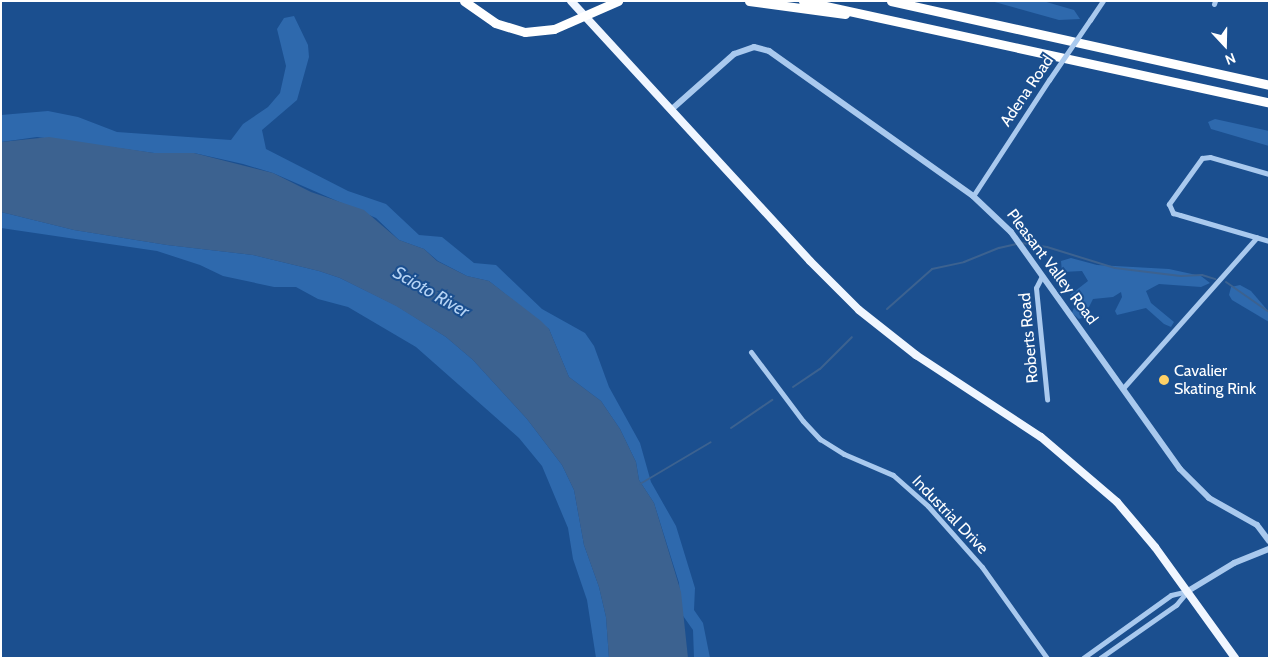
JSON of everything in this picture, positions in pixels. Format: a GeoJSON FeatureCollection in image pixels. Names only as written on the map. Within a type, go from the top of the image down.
{"type":"FeatureCollection","features":[{"type":"Feature","properties":{"kind":"highway"},"geometry":{"type":"LineString","coordinates":[[464,1],[495,23],[525,32],[554,30],[587,18],[618,1]]}},
{"type":"Feature","properties":{"kind":"highway"},"geometry":{"type":"LineString","coordinates":[[749,1],[834,14],[860,14]]}},
{"type":"Feature","properties":{"kind":"highway"},"geometry":{"type":"LineString","coordinates":[[804,1],[1269,103]]}},
{"type":"Feature","properties":{"kind":"highway"},"geometry":{"type":"LineString","coordinates":[[891,1],[1269,85]]}},
{"type":"Feature","properties":{"kind":"main road"},"geometry":{"type":"LineString","coordinates":[[571,1],[780,229],[859,310],[916,355],[1041,438],[1082,470],[1117,502],[1188,592],[1235,658]]}},
{"type":"Feature","properties":{"kind":"street","name":"Adena Road"},"geometry":{"type":"LineString","coordinates":[[973,196],[1103,1]]}},
{"type":"Feature","properties":{"kind":"street","name":"Pleasant Valley Road"},"geometry":{"type":"LineString","coordinates":[[672,109],[734,54],[754,47],[769,51],[973,196],[1016,239],[1190,480],[1209,498],[1257,525],[1269,541]]}},
{"type":"Feature","properties":{"kind":"street"},"geometry":{"type":"LineString","coordinates":[[1269,174],[1206,157],[1198,160],[1170,199],[1170,208],[1173,212],[1269,241]]}},
{"type":"Feature","properties":{"kind":"street"},"geometry":{"type":"LineString","coordinates":[[1124,387],[1257,237]]}},
{"type":"Feature","properties":{"kind":"street","name":"Roberts Road"},"geometry":{"type":"LineString","coordinates":[[1042,276],[1036,288],[1047,399]]}},
{"type":"Feature","properties":{"kind":"street","name":"Industrial Drive"},"geometry":{"type":"LineString","coordinates":[[751,352],[803,421],[820,439],[844,454],[893,475],[921,498],[970,551],[1047,658]]}},
{"type":"Feature","properties":{"kind":"street"},"geometry":{"type":"LineString","coordinates":[[1100,658],[1176,605],[1188,592],[1234,563],[1269,549]]}},
{"type":"Feature","properties":{"kind":"street"},"geometry":{"type":"LineString","coordinates":[[1083,658],[1171,595],[1188,592]]}},
{"type":"Feature","properties":{"kind":"shaded area"},"geometry":{"type":"Polygon","coordinates":[[[991,1],[1043,1],[1074,10],[1080,19],[1059,20],[991,1]]]}},
{"type":"Feature","properties":{"kind":"shaded area"},"geometry":{"type":"Polygon","coordinates":[[[294,16],[308,45],[309,57],[297,100],[262,130],[266,149],[348,191],[386,204],[419,235],[442,237],[474,263],[496,265],[542,309],[585,333],[594,346],[609,387],[640,443],[651,482],[676,526],[695,588],[694,610],[703,623],[710,658],[694,658],[693,630],[681,613],[679,583],[654,503],[639,480],[636,462],[620,429],[601,401],[569,377],[549,329],[489,281],[467,276],[438,261],[424,249],[399,240],[376,218],[273,173],[243,164],[194,153],[154,153],[37,137],[1,142],[1,115],[48,111],[78,117],[117,132],[231,140],[243,124],[268,107],[280,93],[286,66],[277,29],[284,18],[294,16]]]}},
{"type":"Feature","properties":{"kind":"shaded area"},"geometry":{"type":"Polygon","coordinates":[[[1215,119],[1269,131],[1269,146],[1211,129],[1208,122],[1215,119]]]}},
{"type":"Feature","properties":{"kind":"shaded area"},"geometry":{"type":"Polygon","coordinates":[[[1,212],[74,230],[167,245],[253,255],[319,271],[340,278],[397,306],[446,337],[473,360],[527,419],[562,465],[574,490],[584,545],[599,587],[606,617],[609,658],[596,658],[587,600],[573,559],[568,528],[542,466],[519,438],[416,347],[348,307],[318,299],[296,287],[274,287],[223,276],[200,265],[157,251],[1,228],[1,212]]]}},
{"type":"Feature","properties":{"kind":"shaded area"},"geometry":{"type":"Polygon","coordinates":[[[1071,258],[1097,265],[1169,269],[1201,276],[1210,283],[1201,287],[1159,284],[1146,291],[1151,303],[1174,322],[1171,327],[1164,324],[1146,308],[1117,315],[1115,311],[1122,297],[1121,292],[1113,297],[1093,299],[1084,317],[1079,319],[1072,313],[1075,305],[1070,295],[1088,281],[1082,271],[1062,272],[1061,261],[1071,258]]]}},
{"type":"Feature","properties":{"kind":"shaded area"},"geometry":{"type":"Polygon","coordinates":[[[1240,285],[1251,291],[1269,312],[1269,322],[1232,300],[1229,295],[1231,287],[1240,285]]]}},
{"type":"Feature","properties":{"kind":"water","name":"Scioto River"},"geometry":{"type":"Polygon","coordinates":[[[49,137],[154,153],[194,153],[273,173],[311,192],[364,210],[399,240],[424,249],[437,261],[467,276],[489,281],[541,321],[549,329],[569,377],[601,401],[620,429],[636,462],[639,480],[654,503],[681,592],[688,658],[609,658],[606,617],[599,587],[584,545],[574,490],[562,465],[527,419],[473,360],[446,337],[396,306],[340,278],[319,271],[253,255],[167,245],[74,230],[1,212],[1,142],[49,137]]]}},
{"type":"Feature","properties":{"kind":"waterway"},"geometry":{"type":"LineString","coordinates":[[1022,243],[1047,247],[1115,268],[1181,276],[1202,275],[1215,279]]}},
{"type":"Feature","properties":{"kind":"waterway"},"geometry":{"type":"LineString","coordinates":[[887,309],[932,269],[964,262],[999,248],[1017,244]]}},
{"type":"Feature","properties":{"kind":"waterway"},"geometry":{"type":"LineString","coordinates":[[1226,282],[1269,312]]}},
{"type":"Feature","properties":{"kind":"waterway"},"geometry":{"type":"LineString","coordinates":[[793,387],[820,369],[852,337]]}},
{"type":"Feature","properties":{"kind":"waterway"},"geometry":{"type":"LineString","coordinates":[[731,428],[772,400]]}},
{"type":"Feature","properties":{"kind":"waterway"},"geometry":{"type":"LineString","coordinates":[[640,484],[711,442]]}},
{"type":"Feature","properties":{"kind":"place","name":"Cavalier Skating Rink"},"geometry":{"type":"Point","coordinates":[1164,380]}}]}
